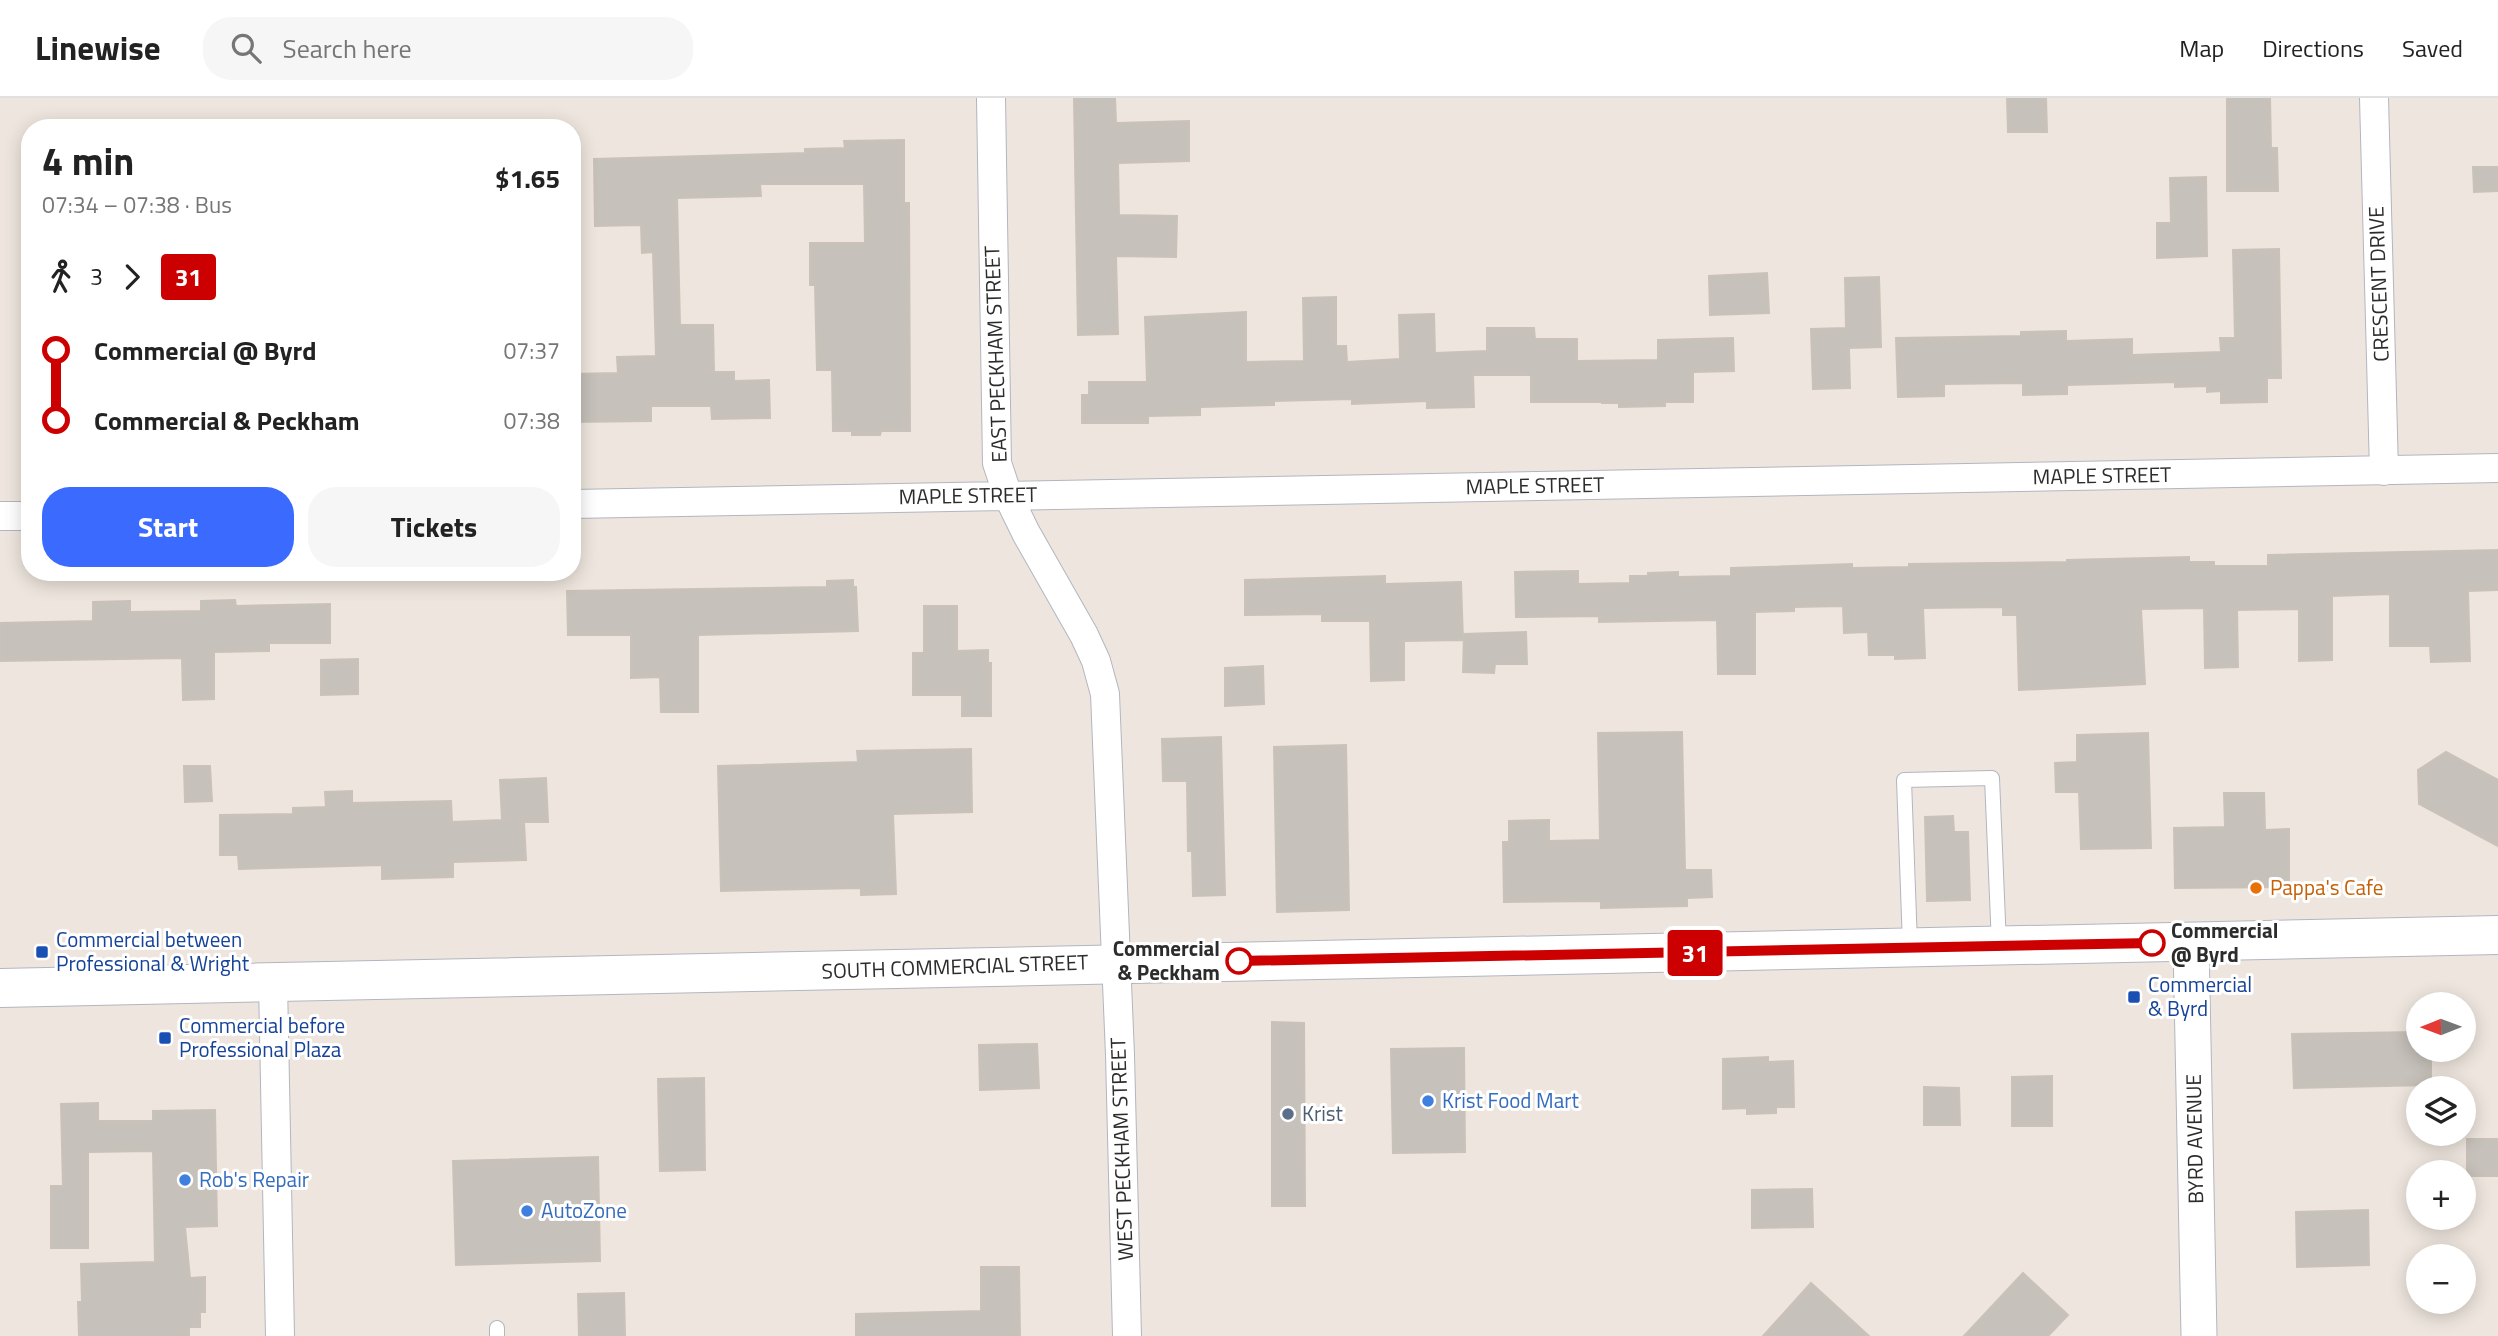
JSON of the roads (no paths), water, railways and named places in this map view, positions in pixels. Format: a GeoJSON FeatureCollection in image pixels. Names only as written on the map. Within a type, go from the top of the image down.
{"type":"FeatureCollection","features":[{"type":"Feature","properties":{"kind":"main road","name":"SOUTH COMMERCIAL STREET"},"geometry":{"type":"LineString","coordinates":[[0,988],[2498,935]]}},
{"type":"Feature","properties":{"kind":"street","name":"EAST PECKHAM STREET"},"geometry":{"type":"LineString","coordinates":[[991,98],[997,463],[1008,496],[1026,533],[1084,635],[1096,662],[1105,694],[1115,963]]}},
{"type":"Feature","properties":{"kind":"street","name":"CRESCENT DRIVE"},"geometry":{"type":"LineString","coordinates":[[2374,98],[2384,471]]}},
{"type":"Feature","properties":{"kind":"street","name":"MAPLE STREET"},"geometry":{"type":"LineString","coordinates":[[581,504],[2498,467]]}},
{"type":"Feature","properties":{"kind":"street"},"geometry":{"type":"LineString","coordinates":[[0,516],[21,516]]}},
{"type":"Feature","properties":{"kind":"street","name":"BYRD AVENUE"},"geometry":{"type":"LineString","coordinates":[[2191,943],[2199,1336]]}},
{"type":"Feature","properties":{"kind":"street","name":"WEST PECKHAM STREET"},"geometry":{"type":"LineString","coordinates":[[1115,963],[1127,1336]]}},
{"type":"Feature","properties":{"kind":"street"},"geometry":{"type":"LineString","coordinates":[[273,982],[280,1336]]}},
{"type":"Feature","properties":{"kind":"lane"},"geometry":{"type":"LineString","coordinates":[[1910,949],[1904,780],[1992,778],[1999,947]]}},
{"type":"Feature","properties":{"kind":"place","name":"Pappa's Cafe"},"geometry":{"type":"Point","coordinates":[2256,888]}},
{"type":"Feature","properties":{"kind":"place","name":"Commercial @ Byrd"},"geometry":{"type":"Point","coordinates":[2152,943]}},
{"type":"Feature","properties":{"kind":"place","name":"Commercial between Professional & Wright"},"geometry":{"type":"Point","coordinates":[42,952]}},
{"type":"Feature","properties":{"kind":"place","name":"Commercial & Peckham"},"geometry":{"type":"Point","coordinates":[1239,961]}},
{"type":"Feature","properties":{"kind":"place","name":"Commercial & Byrd"},"geometry":{"type":"Point","coordinates":[2134,997]}},
{"type":"Feature","properties":{"kind":"place","name":"Commercial before Professional Plaza"},"geometry":{"type":"Point","coordinates":[165,1038]}},
{"type":"Feature","properties":{"kind":"place","name":"Krist Food Mart"},"geometry":{"type":"Point","coordinates":[1428,1101]}},
{"type":"Feature","properties":{"kind":"place","name":"Krist"},"geometry":{"type":"Point","coordinates":[1288,1114]}},
{"type":"Feature","properties":{"kind":"place","name":"Rob's Repair"},"geometry":{"type":"Point","coordinates":[185,1180]}},
{"type":"Feature","properties":{"kind":"place","name":"AutoZone"},"geometry":{"type":"Point","coordinates":[527,1211]}}]}
